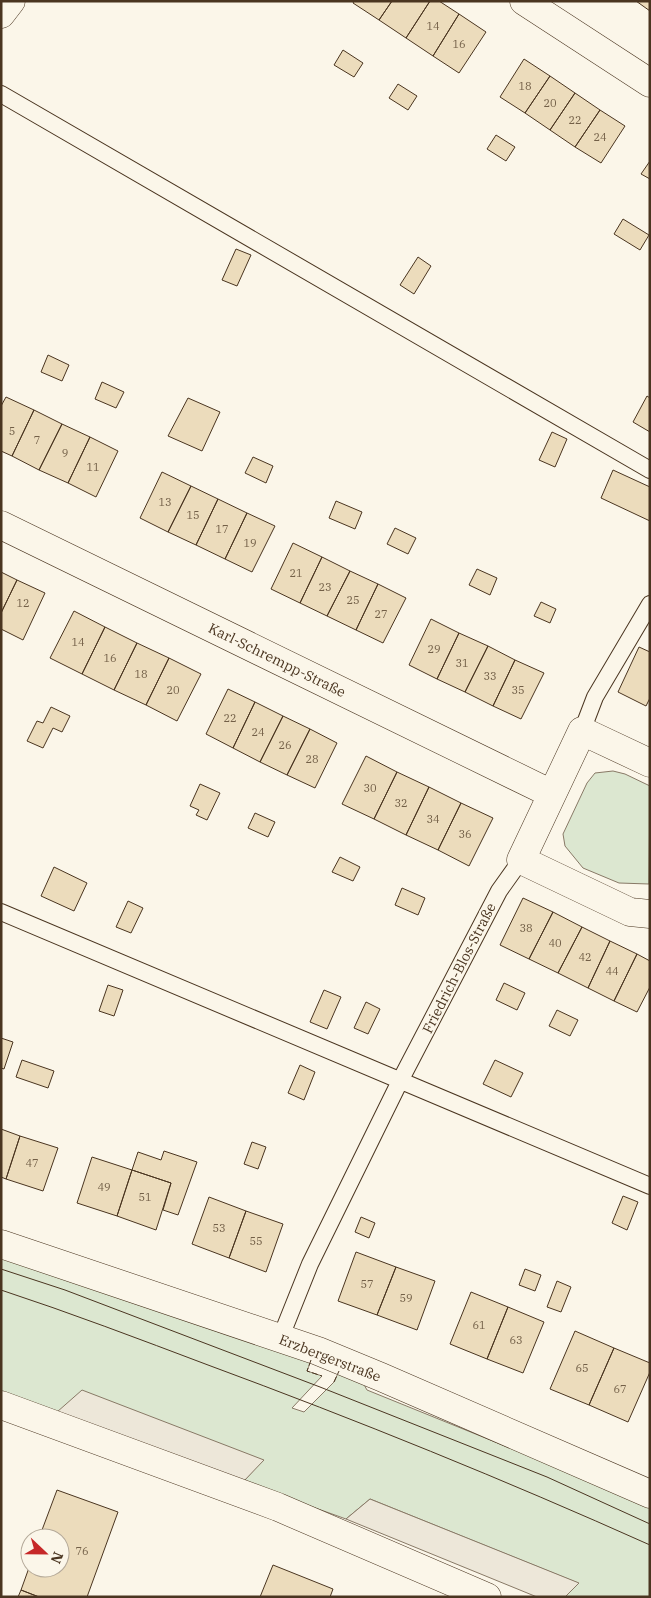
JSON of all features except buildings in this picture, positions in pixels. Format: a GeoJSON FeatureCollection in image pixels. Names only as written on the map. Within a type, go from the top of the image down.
{"type":"FeatureCollection","features":[{"type":"Feature","properties":{"kind":"street"},"geometry":{"type":"LineString","coordinates":[[1,14],[11,1]]}},
{"type":"Feature","properties":{"kind":"street"},"geometry":{"type":"LineString","coordinates":[[524,1],[650,83]]}},
{"type":"Feature","properties":{"kind":"street","name":"Karl-Schrempp-Straße"},"geometry":{"type":"LineString","coordinates":[[1,525],[552,794]]}},
{"type":"Feature","properties":{"kind":"street"},"geometry":{"type":"LineString","coordinates":[[582,731],[650,763]]}},
{"type":"Feature","properties":{"kind":"street","name":"Friedrich-Blos-Straße"},"geometry":{"type":"LineString","coordinates":[[521,860],[582,731]]}},
{"type":"Feature","properties":{"kind":"street"},"geometry":{"type":"LineString","coordinates":[[521,860],[630,912],[650,914]]}},
{"type":"Feature","properties":{"kind":"street","name":"Erzbergerstraße"},"geometry":{"type":"LineString","coordinates":[[1,1244],[318,1351],[650,1494]]}},
{"type":"Feature","properties":{"kind":"street"},"geometry":{"type":"LineString","coordinates":[[1,1405],[278,1507],[487,1597]]}},
{"type":"Feature","properties":{"kind":"lane"},"geometry":{"type":"LineString","coordinates":[[1,94],[650,470]]}},
{"type":"Feature","properties":{"kind":"lane","name":"Friedrich-Blos-Straße"},"geometry":{"type":"LineString","coordinates":[[582,731],[595,697],[650,604]]}},
{"type":"Feature","properties":{"kind":"lane","name":"Friedrich-Blos-Straße"},"geometry":{"type":"LineString","coordinates":[[280,1339],[310,1264],[400,1081],[499,892],[521,860]]}},
{"type":"Feature","properties":{"kind":"lane"},"geometry":{"type":"LineString","coordinates":[[1,912],[650,1186]]}},
{"type":"Feature","properties":{"kind":"green space"},"geometry":{"type":"Polygon","coordinates":[[[613,771],[625,774],[650,786],[649,884],[619,883],[583,868],[565,846],[563,834],[587,783],[595,773],[613,771]]]}},
{"type":"Feature","properties":{"kind":"green space"},"geometry":{"type":"Polygon","coordinates":[[[1,1257],[312,1358],[307,1371],[322,1376],[292,1408],[304,1412],[334,1382],[340,1369],[358,1374],[367,1390],[589,1480],[650,1507],[650,1597],[565,1597],[578,1583],[370,1499],[346,1519],[243,1482],[263,1460],[57,1412],[1,1393],[1,1257]]]}},
{"type":"Feature","properties":{"kind":"shaded area"},"geometry":{"type":"Polygon","coordinates":[[[82,1390],[264,1460],[243,1482],[57,1412],[82,1390]]]}},
{"type":"Feature","properties":{"kind":"shaded area"},"geometry":{"type":"Polygon","coordinates":[[[370,1499],[579,1583],[565,1597],[537,1597],[346,1519],[370,1499]]]}},
{"type":"Feature","properties":{"kind":"tram line"},"geometry":{"type":"LineString","coordinates":[[1,1269],[65,1290],[320,1387],[547,1477],[650,1524]]}},
{"type":"Feature","properties":{"kind":"tram line"},"geometry":{"type":"LineString","coordinates":[[1,1290],[131,1336],[375,1429],[541,1497],[650,1545]]}},
{"type":"Feature","properties":{"kind":"fence"},"geometry":{"type":"LineString","coordinates":[[311,1360],[307,1371],[322,1376]]}},
{"type":"Feature","properties":{"kind":"fence"},"geometry":{"type":"LineString","coordinates":[[334,1382],[339,1371]]}}]}
